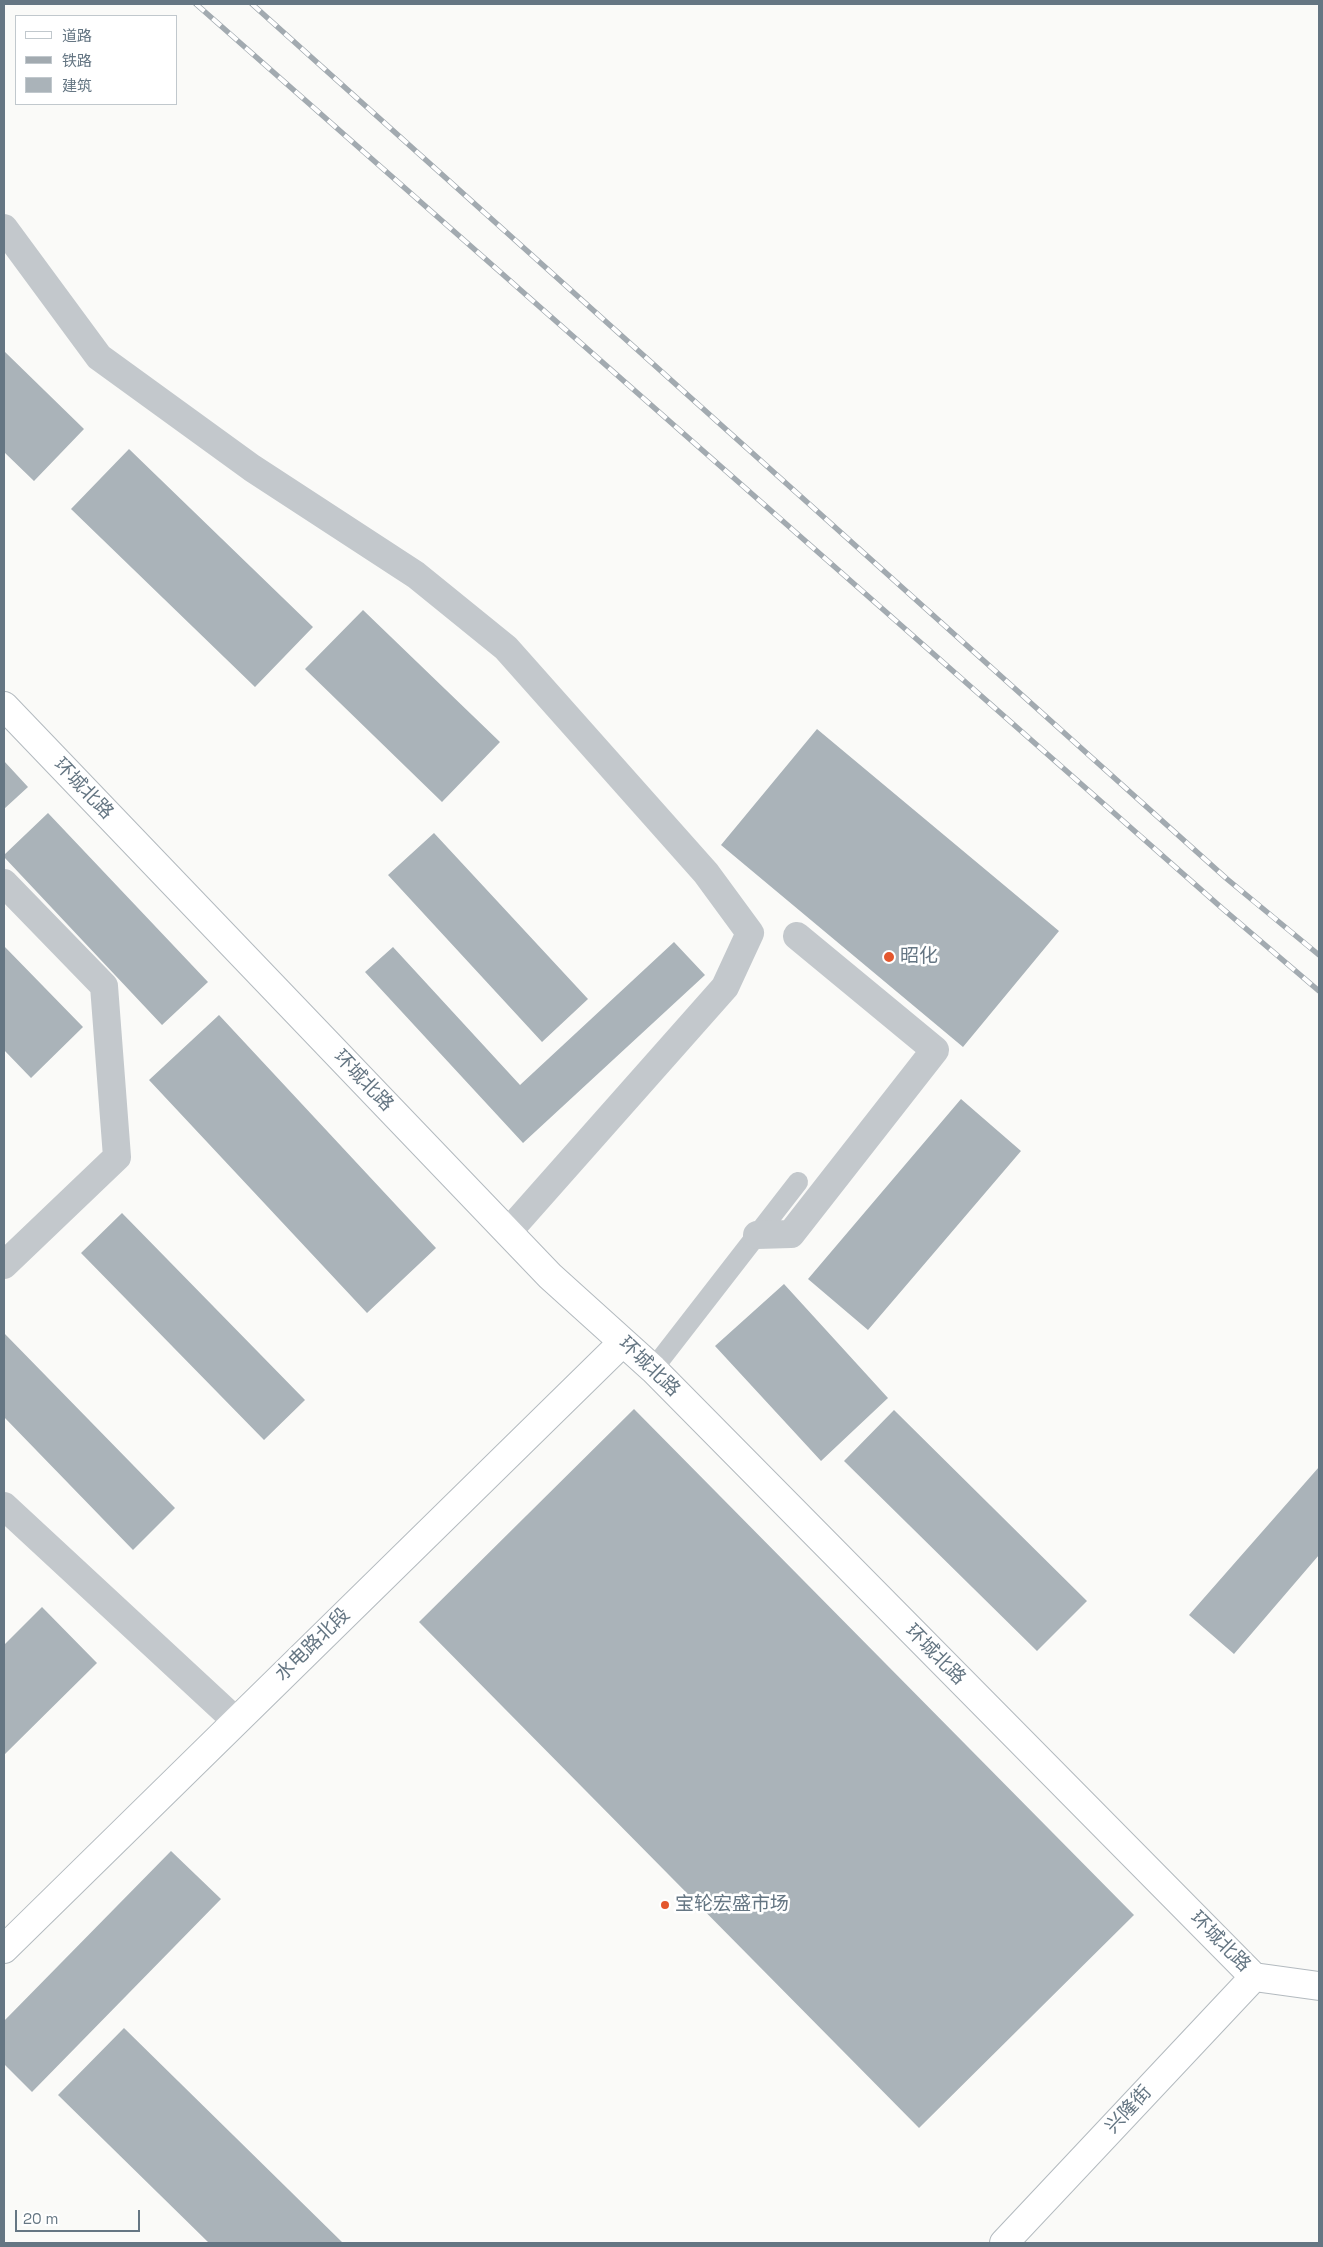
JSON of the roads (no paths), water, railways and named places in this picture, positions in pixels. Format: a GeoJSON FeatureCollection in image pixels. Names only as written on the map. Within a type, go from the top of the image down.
{"type":"FeatureCollection","features":[{"type":"Feature","properties":{"kind":"street"},"geometry":{"type":"LineString","coordinates":[[4,228],[99,357],[252,468],[416,575],[506,648],[706,873],[750,933],[725,987],[508,1232]]}},
{"type":"Feature","properties":{"kind":"street","name":"环城北路"},"geometry":{"type":"LineString","coordinates":[[4,706],[550,1276],[653,1369],[1254,1977],[1319,1986]]}},
{"type":"Feature","properties":{"kind":"street"},"geometry":{"type":"LineString","coordinates":[[4,884],[104,986],[117,1157],[4,1265]]}},
{"type":"Feature","properties":{"kind":"street"},"geometry":{"type":"LineString","coordinates":[[757,1235],[791,1234],[935,1050],[797,936]]}},
{"type":"Feature","properties":{"kind":"street","name":"水电路北段"},"geometry":{"type":"LineString","coordinates":[[4,1949],[623,1342]]}},
{"type":"Feature","properties":{"kind":"street"},"geometry":{"type":"LineString","coordinates":[[4,1506],[236,1721]]}},
{"type":"Feature","properties":{"kind":"street","name":"兴隆街"},"geometry":{"type":"LineString","coordinates":[[1004,2243],[1254,1977]]}},
{"type":"Feature","properties":{"kind":"lane"},"geometry":{"type":"LineString","coordinates":[[653,1369],[798,1182]]}},
{"type":"Feature","properties":{"kind":"railway"},"geometry":{"type":"LineString","coordinates":[[196,4],[1223,909],[1319,991]]}},
{"type":"Feature","properties":{"kind":"railway"},"geometry":{"type":"LineString","coordinates":[[252,4],[1227,879],[1319,955]]}},
{"type":"Feature","properties":{"kind":"place","name":"昭化"},"geometry":{"type":"Point","coordinates":[889,957]}},
{"type":"Feature","properties":{"kind":"place","name":"宝轮宏盛市场"},"geometry":{"type":"Point","coordinates":[665,1905]}}]}
